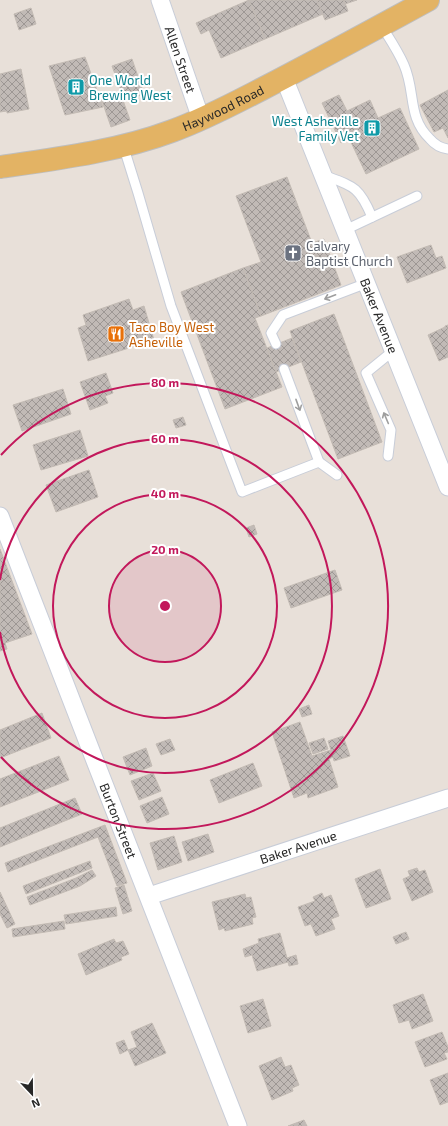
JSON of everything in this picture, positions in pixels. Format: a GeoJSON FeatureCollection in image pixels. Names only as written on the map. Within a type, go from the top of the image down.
{"type":"FeatureCollection","features":[{"type":"Feature","properties":{"kind":"main road","name":"Haywood Road"},"geometry":{"type":"LineString","coordinates":[[0,167],[123,145],[171,132],[202,119],[284,78],[428,0]]}},
{"type":"Feature","properties":{"kind":"street","name":"Allen Street"},"geometry":{"type":"LineString","coordinates":[[160,0],[202,119]]}},
{"type":"Feature","properties":{"kind":"street","name":"Baker Avenue"},"geometry":{"type":"LineString","coordinates":[[284,78],[448,487]]}},
{"type":"Feature","properties":{"kind":"street","name":"Burton Street"},"geometry":{"type":"LineString","coordinates":[[0,516],[238,1126]]}},
{"type":"Feature","properties":{"kind":"street","name":"Baker Avenue"},"geometry":{"type":"LineString","coordinates":[[149,896],[448,798]]}},
{"type":"Feature","properties":{"kind":"lane"},"geometry":{"type":"LineString","coordinates":[[382,25],[404,64],[408,76],[413,110],[423,133],[435,145],[448,149]]}},
{"type":"Feature","properties":{"kind":"lane"},"geometry":{"type":"LineString","coordinates":[[123,145],[171,306],[242,492],[319,462]]}},
{"type":"Feature","properties":{"kind":"lane"},"geometry":{"type":"LineString","coordinates":[[323,175],[348,184],[358,190],[364,198],[372,217]]}},
{"type":"Feature","properties":{"kind":"lane"},"geometry":{"type":"LineString","coordinates":[[345,230],[417,196]]}},
{"type":"Feature","properties":{"kind":"lane"},"geometry":{"type":"LineString","coordinates":[[276,344],[271,333],[283,315],[367,283]]}},
{"type":"Feature","properties":{"kind":"lane"},"geometry":{"type":"LineString","coordinates":[[388,456],[391,430],[366,373],[393,350]]}},
{"type":"Feature","properties":{"kind":"lane"},"geometry":{"type":"LineString","coordinates":[[284,369],[319,462],[337,475]]}},
{"type":"Feature","properties":{"kind":"building"},"geometry":{"type":"Polygon","coordinates":[[[249,0],[317,0],[323,14],[265,39],[249,0]]]}},
{"type":"Feature","properties":{"kind":"building"},"geometry":{"type":"Polygon","coordinates":[[[249,0],[265,39],[221,58],[209,30],[201,34],[196,23],[249,0]]]}},
{"type":"Feature","properties":{"kind":"building"},"geometry":{"type":"Polygon","coordinates":[[[317,0],[344,0],[348,11],[325,20],[317,0]]]}},
{"type":"Feature","properties":{"kind":"building"},"geometry":{"type":"Polygon","coordinates":[[[344,0],[357,0],[345,4],[344,0]]]}},
{"type":"Feature","properties":{"kind":"building"},"geometry":{"type":"Polygon","coordinates":[[[31,8],[36,24],[19,30],[14,14],[31,8]]]}},
{"type":"Feature","properties":{"kind":"building","name":"One World Brewing West"},"geometry":{"type":"Polygon","coordinates":[[[85,57],[103,107],[65,115],[49,66],[85,57]]]}},
{"type":"Feature","properties":{"kind":"building"},"geometry":{"type":"Polygon","coordinates":[[[132,59],[144,94],[125,101],[112,66],[132,59]]]}},
{"type":"Feature","properties":{"kind":"building"},"geometry":{"type":"Polygon","coordinates":[[[21,69],[29,109],[7,113],[7,111],[0,112],[0,74],[21,69]]]}},
{"type":"Feature","properties":{"kind":"building"},"geometry":{"type":"Polygon","coordinates":[[[448,90],[448,138],[443,128],[434,132],[420,105],[448,90]]]}},
{"type":"Feature","properties":{"kind":"building"},"geometry":{"type":"Polygon","coordinates":[[[120,92],[130,120],[111,127],[101,98],[120,92]]]}},
{"type":"Feature","properties":{"kind":"building","name":"West Asheville Family Vet"},"geometry":{"type":"Polygon","coordinates":[[[339,95],[347,111],[370,100],[378,118],[400,108],[419,149],[366,174],[349,138],[341,143],[322,103],[339,95]]]}},
{"type":"Feature","properties":{"kind":"building","name":"Calvary Baptist Church"},"geometry":{"type":"Polygon","coordinates":[[[287,177],[312,243],[324,239],[341,285],[261,316],[243,268],[261,262],[236,196],[287,177]]]}},
{"type":"Feature","properties":{"kind":"building"},"geometry":{"type":"Polygon","coordinates":[[[431,245],[436,258],[442,256],[446,268],[407,283],[397,257],[431,245]]]}},
{"type":"Feature","properties":{"kind":"building"},"geometry":{"type":"Polygon","coordinates":[[[243,268],[261,316],[255,318],[282,387],[225,409],[181,292],[243,268]]]}},
{"type":"Feature","properties":{"kind":"building","name":"Taco Boy West Asheville"},"geometry":{"type":"Polygon","coordinates":[[[129,299],[133,310],[144,306],[154,340],[88,361],[78,328],[86,325],[83,315],[129,299]]]}},
{"type":"Feature","properties":{"kind":"building"},"geometry":{"type":"Polygon","coordinates":[[[334,314],[382,442],[338,459],[290,331],[334,314]]]}},
{"type":"Feature","properties":{"kind":"building"},"geometry":{"type":"Polygon","coordinates":[[[448,325],[448,357],[439,361],[428,335],[448,325]]]}},
{"type":"Feature","properties":{"kind":"building"},"geometry":{"type":"Polygon","coordinates":[[[292,338],[301,362],[276,372],[267,348],[292,338]]]}},
{"type":"Feature","properties":{"kind":"building"},"geometry":{"type":"Polygon","coordinates":[[[106,373],[113,393],[105,396],[108,403],[90,410],[80,382],[106,373]]]}},
{"type":"Feature","properties":{"kind":"building"},"geometry":{"type":"Polygon","coordinates":[[[63,389],[71,414],[22,431],[13,405],[63,389]]]}},
{"type":"Feature","properties":{"kind":"building"},"geometry":{"type":"Polygon","coordinates":[[[183,417],[186,425],[176,428],[173,420],[183,417]]]}},
{"type":"Feature","properties":{"kind":"building"},"geometry":{"type":"Polygon","coordinates":[[[80,430],[88,456],[41,470],[33,445],[80,430]]]}},
{"type":"Feature","properties":{"kind":"building"},"geometry":{"type":"Polygon","coordinates":[[[89,470],[98,497],[56,512],[46,485],[89,470]]]}},
{"type":"Feature","properties":{"kind":"building"},"geometry":{"type":"Polygon","coordinates":[[[254,525],[257,534],[249,537],[246,528],[254,525]]]}},
{"type":"Feature","properties":{"kind":"building"},"geometry":{"type":"Polygon","coordinates":[[[0,549],[32,634],[5,643],[7,649],[0,651],[0,549]]]}},
{"type":"Feature","properties":{"kind":"building"},"geometry":{"type":"Polygon","coordinates":[[[335,570],[342,590],[291,608],[284,588],[335,570]]]}},
{"type":"Feature","properties":{"kind":"building"},"geometry":{"type":"Polygon","coordinates":[[[309,705],[312,714],[302,717],[299,709],[309,705]]]}},
{"type":"Feature","properties":{"kind":"building"},"geometry":{"type":"Polygon","coordinates":[[[42,713],[51,738],[0,758],[0,730],[42,713]]]}},
{"type":"Feature","properties":{"kind":"building"},"geometry":{"type":"Polygon","coordinates":[[[300,722],[312,756],[331,750],[328,741],[343,736],[350,756],[334,761],[333,757],[329,759],[338,787],[308,798],[307,793],[294,798],[272,732],[300,722]]]}},
{"type":"Feature","properties":{"kind":"building"},"geometry":{"type":"Polygon","coordinates":[[[324,738],[328,749],[313,754],[309,743],[324,738]]]}},
{"type":"Feature","properties":{"kind":"building"},"geometry":{"type":"Polygon","coordinates":[[[170,739],[175,750],[161,755],[156,744],[170,739]]]}},
{"type":"Feature","properties":{"kind":"building"},"geometry":{"type":"Polygon","coordinates":[[[146,748],[152,766],[130,775],[123,757],[146,748]]]}},
{"type":"Feature","properties":{"kind":"building"},"geometry":{"type":"Polygon","coordinates":[[[59,756],[69,780],[0,807],[0,779],[59,756]]]}},
{"type":"Feature","properties":{"kind":"building"},"geometry":{"type":"Polygon","coordinates":[[[253,763],[262,786],[219,803],[210,780],[253,763]]]}},
{"type":"Feature","properties":{"kind":"building"},"geometry":{"type":"Polygon","coordinates":[[[153,773],[161,791],[139,800],[131,781],[153,773]]]}},
{"type":"Feature","properties":{"kind":"building"},"geometry":{"type":"Polygon","coordinates":[[[162,797],[169,814],[147,823],[140,806],[162,797]]]}},
{"type":"Feature","properties":{"kind":"building"},"geometry":{"type":"Polygon","coordinates":[[[75,798],[82,814],[0,847],[0,828],[75,798]]]}},
{"type":"Feature","properties":{"kind":"building"},"geometry":{"type":"Polygon","coordinates":[[[105,825],[127,883],[117,886],[98,837],[8,872],[5,863],[105,825]]]}},
{"type":"Feature","properties":{"kind":"building"},"geometry":{"type":"Polygon","coordinates":[[[208,834],[214,852],[188,861],[182,842],[208,834]]]}},
{"type":"Feature","properties":{"kind":"building"},"geometry":{"type":"Polygon","coordinates":[[[174,836],[182,862],[158,870],[150,843],[174,836]]]}},
{"type":"Feature","properties":{"kind":"building"},"geometry":{"type":"Polygon","coordinates":[[[90,861],[92,868],[26,894],[23,886],[90,861]]]}},
{"type":"Feature","properties":{"kind":"building"},"geometry":{"type":"Polygon","coordinates":[[[417,868],[419,872],[425,870],[433,892],[412,901],[403,879],[410,876],[408,871],[417,868]]]}},
{"type":"Feature","properties":{"kind":"building"},"geometry":{"type":"Polygon","coordinates":[[[380,869],[391,899],[366,908],[355,879],[380,869]]]}},
{"type":"Feature","properties":{"kind":"building"},"geometry":{"type":"Polygon","coordinates":[[[92,870],[96,876],[80,886],[30,905],[27,897],[76,878],[92,870]]]}},
{"type":"Feature","properties":{"kind":"building"},"geometry":{"type":"Polygon","coordinates":[[[124,885],[132,911],[123,914],[115,888],[124,885]]]}},
{"type":"Feature","properties":{"kind":"building"},"geometry":{"type":"Polygon","coordinates":[[[0,892],[15,924],[7,928],[0,914],[0,892]]]}},
{"type":"Feature","properties":{"kind":"building"},"geometry":{"type":"Polygon","coordinates":[[[322,893],[324,898],[331,895],[339,916],[331,919],[335,929],[316,936],[311,924],[305,926],[298,907],[315,901],[313,897],[322,893]]]}},
{"type":"Feature","properties":{"kind":"building"},"geometry":{"type":"Polygon","coordinates":[[[245,894],[246,898],[251,897],[256,917],[252,918],[253,924],[225,931],[224,928],[219,930],[212,902],[245,894]]]}},
{"type":"Feature","properties":{"kind":"building"},"geometry":{"type":"Polygon","coordinates":[[[116,907],[117,916],[66,924],[64,915],[116,907]]]}},
{"type":"Feature","properties":{"kind":"building"},"geometry":{"type":"Polygon","coordinates":[[[64,921],[65,929],[13,937],[12,929],[64,921]]]}},
{"type":"Feature","properties":{"kind":"building"},"geometry":{"type":"Polygon","coordinates":[[[406,932],[409,939],[396,944],[393,937],[406,932]]]}},
{"type":"Feature","properties":{"kind":"building"},"geometry":{"type":"Polygon","coordinates":[[[280,933],[287,958],[296,955],[298,964],[289,966],[288,962],[257,971],[252,955],[245,957],[243,949],[259,943],[258,939],[280,933]]]}},
{"type":"Feature","properties":{"kind":"building"},"geometry":{"type":"Polygon","coordinates":[[[114,939],[116,943],[123,941],[129,954],[121,957],[122,960],[86,975],[78,954],[114,939]]]}},
{"type":"Feature","properties":{"kind":"building"},"geometry":{"type":"Polygon","coordinates":[[[423,994],[433,1021],[412,1029],[409,1020],[399,1023],[393,1005],[423,994]]]}},
{"type":"Feature","properties":{"kind":"building"},"geometry":{"type":"Polygon","coordinates":[[[263,999],[271,1026],[248,1033],[240,1006],[263,999]]]}},
{"type":"Feature","properties":{"kind":"building"},"geometry":{"type":"Polygon","coordinates":[[[152,1023],[166,1053],[135,1066],[128,1050],[137,1047],[131,1032],[152,1023]]]}},
{"type":"Feature","properties":{"kind":"building"},"geometry":{"type":"Polygon","coordinates":[[[442,1032],[448,1047],[448,1052],[444,1053],[447,1059],[425,1067],[415,1042],[442,1032]]]}},
{"type":"Feature","properties":{"kind":"building"},"geometry":{"type":"Polygon","coordinates":[[[124,1040],[128,1050],[120,1054],[116,1043],[124,1040]]]}},
{"type":"Feature","properties":{"kind":"building"},"geometry":{"type":"Polygon","coordinates":[[[281,1057],[285,1067],[291,1065],[299,1085],[292,1088],[293,1091],[272,1100],[259,1066],[281,1057]]]}},
{"type":"Feature","properties":{"kind":"building"},"geometry":{"type":"Polygon","coordinates":[[[448,1073],[448,1102],[440,1105],[430,1080],[448,1073]]]}},
{"type":"Feature","properties":{"kind":"building"},"geometry":{"type":"Polygon","coordinates":[[[304,1120],[307,1126],[288,1126],[304,1120]]]}},
{"type":"Feature","properties":{"kind":"place","name":"One World Brewing West"},"geometry":{"type":"Point","coordinates":[76,87]}},
{"type":"Feature","properties":{"kind":"place","name":"West Asheville Family Vet"},"geometry":{"type":"Point","coordinates":[372,128]}},
{"type":"Feature","properties":{"kind":"place","name":"Calvary Baptist Church"},"geometry":{"type":"Point","coordinates":[293,253]}},
{"type":"Feature","properties":{"kind":"place","name":"Taco Boy West Asheville"},"geometry":{"type":"Point","coordinates":[116,334]}}]}
